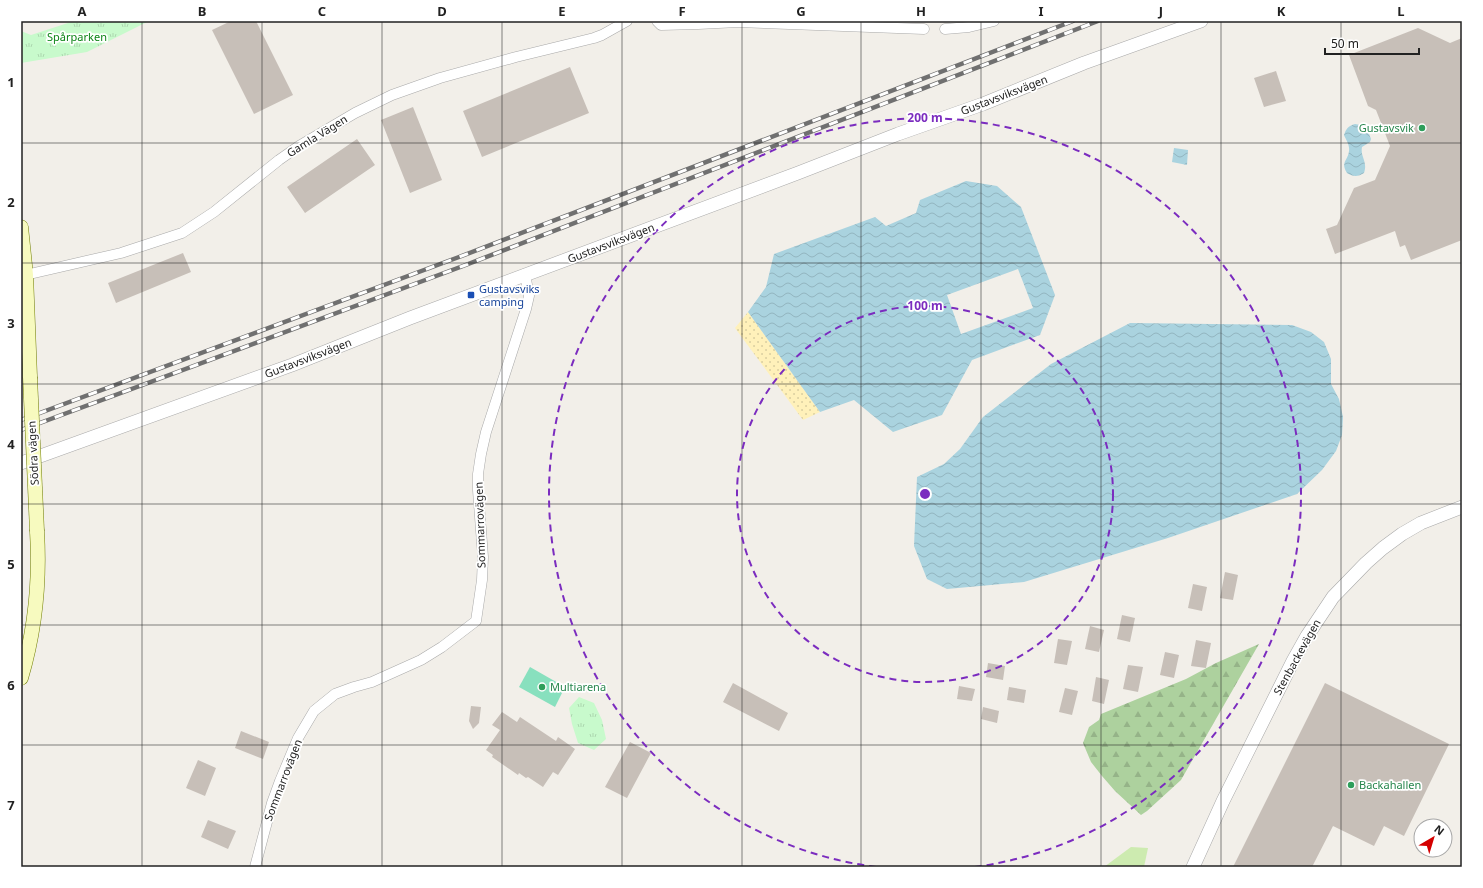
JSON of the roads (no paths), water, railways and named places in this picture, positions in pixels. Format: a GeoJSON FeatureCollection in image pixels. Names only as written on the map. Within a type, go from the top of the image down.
{"type":"FeatureCollection","features":[{"type":"Feature","properties":{"kind":"main road","name":"Södra vägen"},"geometry":{"type":"LineString","coordinates":[[21,227],[30,377],[38,584],[31,632],[21,678]]}},
{"type":"Feature","properties":{"kind":"street","name":"Gamla Vägen"},"geometry":{"type":"LineString","coordinates":[[24,275],[121,253],[182,234],[214,212],[279,160],[299,146],[345,119],[392,95],[448,76],[516,57],[594,38],[627,21]]}},
{"type":"Feature","properties":{"kind":"street"},"geometry":{"type":"LineString","coordinates":[[657,21],[661,25],[738,22],[827,24],[924,29]]}},
{"type":"Feature","properties":{"kind":"street"},"geometry":{"type":"LineString","coordinates":[[945,28],[969,26],[994,21]]}},
{"type":"Feature","properties":{"kind":"street","name":"Gustavsviksvägen"},"geometry":{"type":"LineString","coordinates":[[21,463],[292,365],[525,274],[798,174],[898,134],[983,104],[1084,63],[1201,21]]}},
{"type":"Feature","properties":{"kind":"street","name":"Sommarrovägen"},"geometry":{"type":"LineString","coordinates":[[255,867],[280,781],[298,738],[314,710],[335,694],[372,682],[421,660],[442,647],[476,621],[482,580],[483,557],[478,474],[486,432],[529,296],[525,274]]}},
{"type":"Feature","properties":{"kind":"street","name":"Stenbackevägen"},"geometry":{"type":"LineString","coordinates":[[1194,866],[1223,801],[1293,661],[1333,597],[1366,563],[1402,534],[1421,523],[1462,507]]}},
{"type":"Feature","properties":{"kind":"water"},"geometry":{"type":"Polygon","coordinates":[[[1355,124],[1366,126],[1371,139],[1370,142],[1362,147],[1362,154],[1365,162],[1364,173],[1356,176],[1347,173],[1344,166],[1349,149],[1344,135],[1348,128],[1355,124]]]}},
{"type":"Feature","properties":{"kind":"water"},"geometry":{"type":"Polygon","coordinates":[[[1174,148],[1188,150],[1187,165],[1172,162],[1174,148]]]}},
{"type":"Feature","properties":{"kind":"water"},"geometry":{"type":"Polygon","coordinates":[[[966,181],[997,186],[1021,207],[1055,295],[1040,335],[972,360],[942,415],[893,432],[854,400],[820,412],[748,312],[766,287],[774,254],[875,217],[886,226],[916,213],[920,200],[966,181]],[[1018,269],[947,295],[961,334],[1033,308],[1018,269]]]}},
{"type":"Feature","properties":{"kind":"water"},"geometry":{"type":"Polygon","coordinates":[[[1130,323],[1292,325],[1311,332],[1324,342],[1331,359],[1331,384],[1339,399],[1343,417],[1342,435],[1336,451],[1322,470],[1297,494],[1168,538],[1024,582],[947,589],[927,579],[914,546],[917,477],[944,464],[960,449],[983,417],[1051,364],[1130,323]]]}},
{"type":"Feature","properties":{"kind":"railway"},"geometry":{"type":"LineString","coordinates":[[21,420],[459,257],[1073,21]]}},
{"type":"Feature","properties":{"kind":"railway"},"geometry":{"type":"LineString","coordinates":[[21,430],[463,266],[1098,21]]}},
{"type":"Feature","properties":{"kind":"place","name":"Gustavsvik"},"geometry":{"type":"Point","coordinates":[1422,128]}},
{"type":"Feature","properties":{"kind":"place","name":"Gustavsviks camping"},"geometry":{"type":"Point","coordinates":[471,295]}},
{"type":"Feature","properties":{"kind":"place","name":"Multiarena"},"geometry":{"type":"Point","coordinates":[542,687]}},
{"type":"Feature","properties":{"kind":"place","name":"Backahallen"},"geometry":{"type":"Point","coordinates":[1351,785]}},
{"type":"Feature","properties":{"kind":"park label","name":"Spårparken"},"geometry":{"type":"Point","coordinates":[77,37]}}]}
